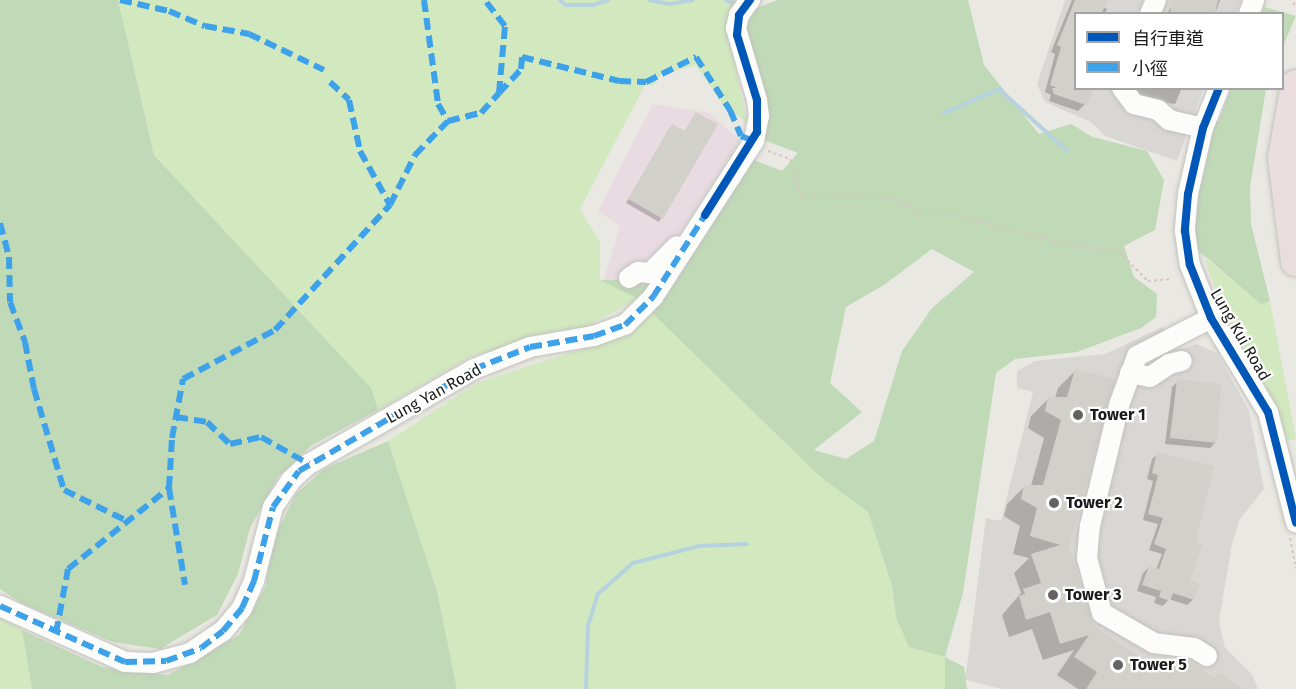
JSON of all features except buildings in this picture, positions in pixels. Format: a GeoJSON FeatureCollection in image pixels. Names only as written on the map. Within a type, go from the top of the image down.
{"type":"FeatureCollection","features":[{"type":"Feature","properties":{"kind":"highway"},"geometry":{"type":"LineString","coordinates":[[1296,85],[1283,158],[1296,261]]}},
{"type":"Feature","properties":{"kind":"street","name":"Lung Yan Road"},"geometry":{"type":"LineString","coordinates":[[0,606],[125,662],[166,661],[201,648],[223,631],[242,608],[254,580],[273,507],[299,471],[474,369],[530,348],[594,336],[624,325],[653,297],[757,132],[757,100],[736,35],[739,15],[750,0]]}},
{"type":"Feature","properties":{"kind":"street"},"geometry":{"type":"LineString","coordinates":[[1124,90],[1134,104],[1158,110],[1169,120],[1203,128]]}},
{"type":"Feature","properties":{"kind":"street","name":"Lung Kui Road"},"geometry":{"type":"LineString","coordinates":[[1217,90],[1203,128],[1192,170],[1185,216],[1190,265],[1211,318],[1268,412],[1292,528]]}},
{"type":"Feature","properties":{"kind":"street"},"geometry":{"type":"LineString","coordinates":[[629,278],[638,272],[650,273],[705,215]]}},
{"type":"Feature","properties":{"kind":"street"},"geometry":{"type":"LineString","coordinates":[[1207,656],[1194,648],[1154,643],[1102,613],[1088,558],[1090,526],[1114,404],[1141,352],[1211,318]]}},
{"type":"Feature","properties":{"kind":"street"},"geometry":{"type":"LineString","coordinates":[[1130,373],[1150,377],[1169,364],[1182,361]]}},
{"type":"Feature","properties":{"kind":"path"},"geometry":{"type":"LineString","coordinates":[[1293,5],[1296,1]]}},
{"type":"Feature","properties":{"kind":"path"},"geometry":{"type":"LineString","coordinates":[[762,149],[790,159],[801,197],[887,197],[909,205],[921,216],[947,213],[1066,244],[1119,252],[1148,281],[1168,279]]}},
{"type":"Feature","properties":{"kind":"path"},"geometry":{"type":"LineString","coordinates":[[1292,528],[1296,568]]}},
{"type":"Feature","properties":{"kind":"shaded area"},"geometry":{"type":"Polygon","coordinates":[[[1065,0],[1241,0],[1236,12],[1074,12],[1074,90],[1203,90],[1177,161],[1105,136],[1091,122],[1045,102],[1037,84],[1065,0]]]}},
{"type":"Feature","properties":{"kind":"shaded area"},"geometry":{"type":"Polygon","coordinates":[[[653,104],[710,113],[740,140],[661,263],[620,302],[603,282],[620,227],[598,211],[653,104]]]}},
{"type":"Feature","properties":{"kind":"shaded area"},"geometry":{"type":"Polygon","coordinates":[[[1163,327],[1173,352],[1196,344],[1217,353],[1249,411],[1264,489],[1240,519],[1232,544],[1219,621],[1225,648],[1252,674],[1258,689],[1002,689],[962,679],[966,673],[986,518],[1001,521],[1033,392],[1017,388],[1017,371],[1035,361],[1105,354],[1163,327]]]}},
{"type":"Feature","properties":{"kind":"green space"},"geometry":{"type":"Polygon","coordinates":[[[0,0],[118,0],[154,155],[372,389],[378,410],[312,445],[278,477],[250,528],[238,574],[217,615],[160,649],[113,642],[21,603],[0,589],[0,0]]]}},
{"type":"Feature","properties":{"kind":"green space"},"geometry":{"type":"Polygon","coordinates":[[[118,0],[742,0],[733,5],[729,37],[747,123],[723,105],[696,65],[661,75],[654,85],[645,85],[580,209],[600,242],[600,280],[638,299],[587,326],[471,356],[378,410],[372,389],[154,155],[118,0]]]}},
{"type":"Feature","properties":{"kind":"green space"},"geometry":{"type":"Polygon","coordinates":[[[777,0],[968,0],[984,65],[1039,134],[1071,124],[1093,137],[1147,151],[1164,180],[1155,230],[1124,246],[1134,277],[1157,294],[1156,317],[1141,328],[1077,352],[1015,359],[996,373],[963,593],[945,657],[909,647],[896,617],[892,586],[868,512],[819,476],[638,299],[600,280],[661,279],[751,159],[782,171],[798,153],[764,140],[768,109],[746,29],[753,10],[777,0]],[[932,249],[884,285],[846,307],[830,383],[862,412],[814,450],[846,459],[874,441],[902,351],[932,308],[974,272],[932,249]]]}},
{"type":"Feature","properties":{"kind":"green space"},"geometry":{"type":"Polygon","coordinates":[[[1264,7],[1282,12],[1262,12],[1264,7]]]}},
{"type":"Feature","properties":{"kind":"green space"},"geometry":{"type":"Polygon","coordinates":[[[1284,13],[1296,16],[1284,44],[1284,13]]]}},
{"type":"Feature","properties":{"kind":"green space"},"geometry":{"type":"Polygon","coordinates":[[[1231,90],[1266,90],[1250,187],[1251,224],[1270,301],[1261,304],[1193,246],[1192,209],[1215,120],[1219,121],[1231,90]]]}},
{"type":"Feature","properties":{"kind":"green space"},"geometry":{"type":"Polygon","coordinates":[[[1204,257],[1261,303],[1270,301],[1296,439],[1287,441],[1264,382],[1228,324],[1204,257]]]}},
{"type":"Feature","properties":{"kind":"green space"},"geometry":{"type":"Polygon","coordinates":[[[653,313],[819,476],[868,512],[892,586],[896,617],[945,657],[945,689],[457,689],[437,591],[388,441],[477,383],[627,334],[653,313]]]}},
{"type":"Feature","properties":{"kind":"green space"},"geometry":{"type":"Polygon","coordinates":[[[388,441],[437,591],[457,689],[32,689],[22,630],[102,667],[168,675],[239,635],[266,586],[271,544],[296,494],[324,469],[388,441]]]}},
{"type":"Feature","properties":{"kind":"green space"},"geometry":{"type":"Polygon","coordinates":[[[0,617],[22,630],[32,689],[0,689],[0,617]]]}},
{"type":"Feature","properties":{"kind":"green space"},"geometry":{"type":"Polygon","coordinates":[[[945,657],[964,667],[967,689],[945,689],[945,657]]]}},
{"type":"Feature","properties":{"kind":"waterway"},"geometry":{"type":"LineString","coordinates":[[560,0],[566,5],[593,5],[608,0]]}},
{"type":"Feature","properties":{"kind":"waterway"},"geometry":{"type":"LineString","coordinates":[[649,0],[670,4],[693,0]]}},
{"type":"Feature","properties":{"kind":"waterway"},"geometry":{"type":"LineString","coordinates":[[726,0],[739,6]]}},
{"type":"Feature","properties":{"kind":"waterway"},"geometry":{"type":"LineString","coordinates":[[944,113],[999,89],[1067,151]]}},
{"type":"Feature","properties":{"kind":"waterway"},"geometry":{"type":"LineString","coordinates":[[586,689],[588,626],[598,594],[633,563],[699,546],[747,544]]}},
{"type":"Feature","properties":{"kind":"marked path"},"geometry":{"type":"LineString","coordinates":[[120,0],[169,11],[205,26],[249,34],[324,70]]}},
{"type":"Feature","properties":{"kind":"marked path"},"geometry":{"type":"LineString","coordinates":[[424,0],[438,104],[448,121]]}},
{"type":"Feature","properties":{"kind":"marked path"},"geometry":{"type":"LineString","coordinates":[[56,633],[68,569],[169,488],[172,438],[183,379],[275,330],[390,205],[415,155],[448,121],[481,113],[499,93],[505,26],[485,0]]}},
{"type":"Feature","properties":{"kind":"marked path"},"geometry":{"type":"LineString","coordinates":[[499,93],[521,69],[522,57],[619,81],[646,82],[696,57],[730,110],[741,136],[754,141]]}},
{"type":"Feature","properties":{"kind":"marked path"},"geometry":{"type":"LineString","coordinates":[[330,82],[349,100],[360,151],[390,205]]}},
{"type":"Feature","properties":{"kind":"marked path"},"geometry":{"type":"LineString","coordinates":[[0,606],[125,662],[166,661],[201,648],[223,631],[242,608],[254,581],[273,507],[299,471],[474,369],[530,347],[594,336],[625,325],[653,297],[705,215]]}},
{"type":"Feature","properties":{"kind":"marked path"},"geometry":{"type":"LineString","coordinates":[[0,223],[9,257],[10,302],[25,342],[34,389],[64,490],[129,522]]}},
{"type":"Feature","properties":{"kind":"marked path"},"geometry":{"type":"LineString","coordinates":[[176,417],[207,422],[230,444],[261,437],[309,464]]}},
{"type":"Feature","properties":{"kind":"marked path"},"geometry":{"type":"LineString","coordinates":[[169,488],[185,585]]}},
{"type":"Feature","properties":{"kind":"cycle path"},"geometry":{"type":"LineString","coordinates":[[705,215],[757,132],[757,100],[737,35],[739,15],[750,0]]}},
{"type":"Feature","properties":{"kind":"cycle path"},"geometry":{"type":"LineString","coordinates":[[1218,90],[1203,128],[1188,194],[1185,231],[1190,265],[1211,318],[1268,412],[1296,523]]}},
{"type":"Feature","properties":{"kind":"place","name":"Tower 1"},"geometry":{"type":"Point","coordinates":[1078,415]}},
{"type":"Feature","properties":{"kind":"place","name":"Tower 2"},"geometry":{"type":"Point","coordinates":[1054,503]}},
{"type":"Feature","properties":{"kind":"place","name":"Tower 3"},"geometry":{"type":"Point","coordinates":[1053,595]}},
{"type":"Feature","properties":{"kind":"place","name":"Tower 5"},"geometry":{"type":"Point","coordinates":[1118,665]}}]}
